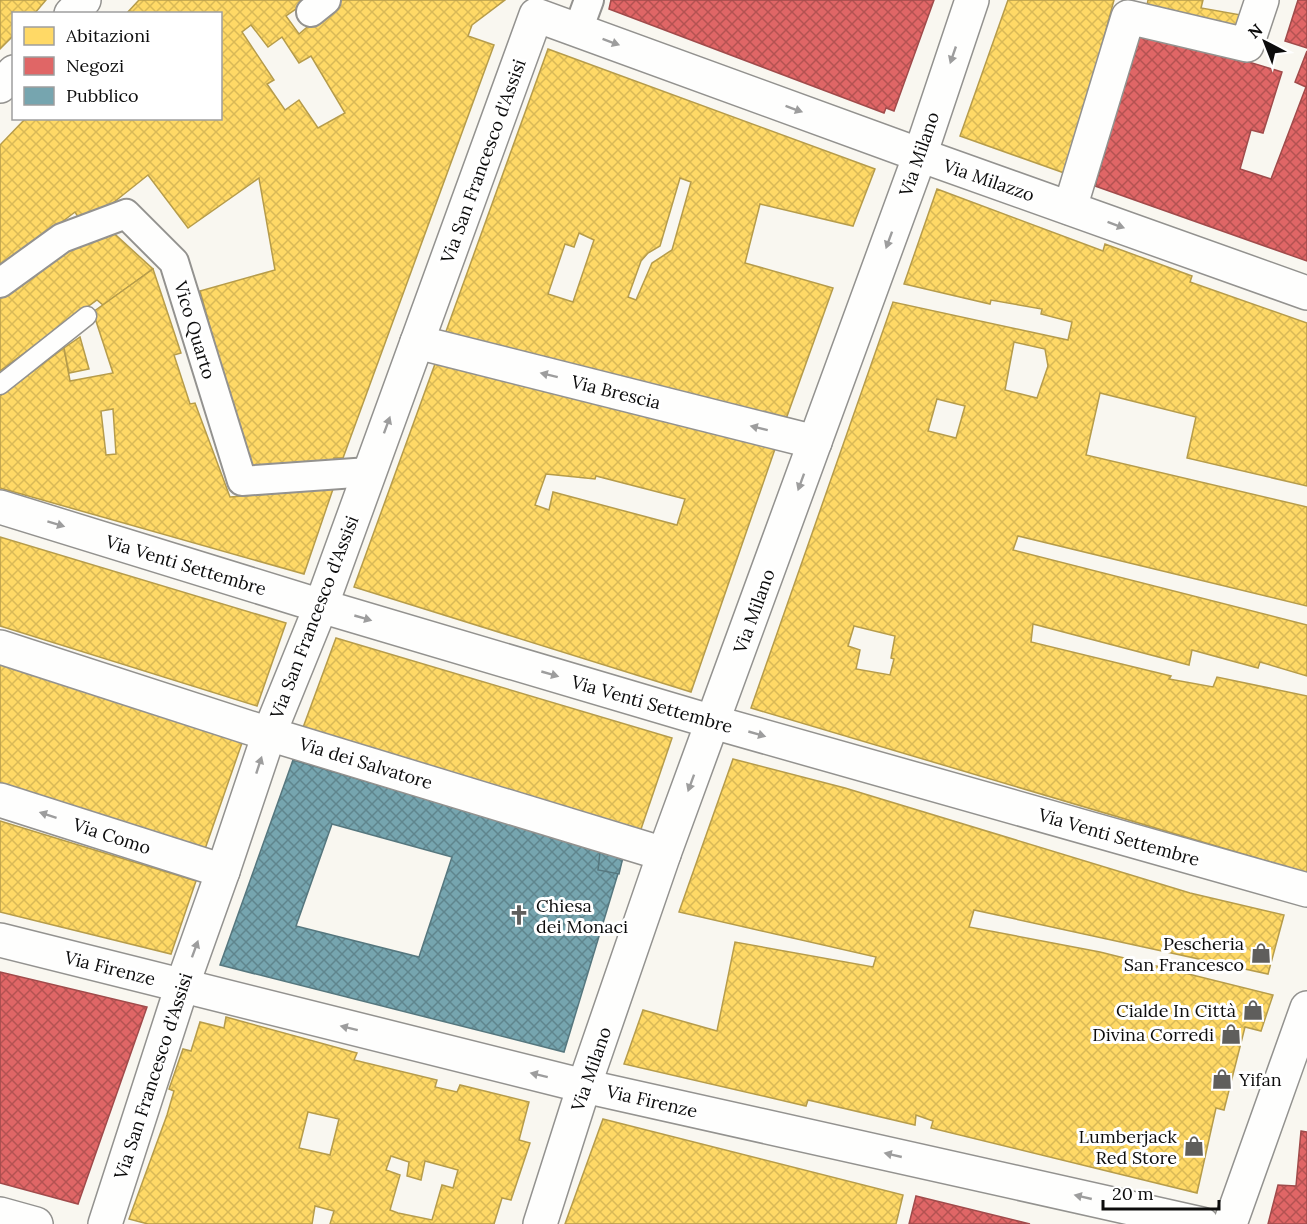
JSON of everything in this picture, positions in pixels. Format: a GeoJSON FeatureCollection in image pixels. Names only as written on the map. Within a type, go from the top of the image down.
{"type":"FeatureCollection","features":[{"type":"Feature","properties":{"kind":"street"},"geometry":{"type":"LineString","coordinates":[[73,12],[84,0]]}},
{"type":"Feature","properties":{"kind":"street"},"geometry":{"type":"LineString","coordinates":[[578,30],[589,0]]}},
{"type":"Feature","properties":{"kind":"street","name":"Via Milano"},"geometry":{"type":"LineString","coordinates":[[540,1224],[584,1086],[664,854],[920,155],[972,0]]}},
{"type":"Feature","properties":{"kind":"street"},"geometry":{"type":"LineString","coordinates":[[1070,208],[1128,17],[1247,45],[1262,0]]}},
{"type":"Feature","properties":{"kind":"street","name":"Via Milazzo"},"geometry":{"type":"LineString","coordinates":[[532,7],[578,30],[1307,293]]}},
{"type":"Feature","properties":{"kind":"street","name":"Via San Francesco d'Assisi"},"geometry":{"type":"LineString","coordinates":[[105,1224],[182,986],[224,871],[269,734],[321,606],[417,342],[532,7]]}},
{"type":"Feature","properties":{"kind":"street"},"geometry":{"type":"LineString","coordinates":[[0,86],[12,74]]}},
{"type":"Feature","properties":{"kind":"street","name":"Vico Quarto"},"geometry":{"type":"LineString","coordinates":[[0,284],[62,238],[126,214],[174,262],[242,481],[369,472]]}},
{"type":"Feature","properties":{"kind":"street","name":"Via Brescia"},"geometry":{"type":"LineString","coordinates":[[417,342],[815,442]]}},
{"type":"Feature","properties":{"kind":"street","name":"Via Venti Settembre"},"geometry":{"type":"LineString","coordinates":[[0,507],[321,606],[713,722],[1307,890]]}},
{"type":"Feature","properties":{"kind":"street","name":"Via dei Salvatore"},"geometry":{"type":"LineString","coordinates":[[0,647],[269,734],[664,854]]}},
{"type":"Feature","properties":{"kind":"street","name":"Via Como"},"geometry":{"type":"LineString","coordinates":[[0,800],[224,871]]}},
{"type":"Feature","properties":{"kind":"street","name":"Via Firenze"},"geometry":{"type":"LineString","coordinates":[[0,940],[584,1086],[1202,1224]]}},
{"type":"Feature","properties":{"kind":"street"},"geometry":{"type":"LineString","coordinates":[[1230,1224],[1307,1008]]}},
{"type":"Feature","properties":{"kind":"street"},"geometry":{"type":"LineString","coordinates":[[0,1214],[36,1224]]}},
{"type":"Feature","properties":{"kind":"lane"},"geometry":{"type":"LineString","coordinates":[[0,385],[87,316]]}},
{"type":"Feature","properties":{"kind":"building: Abitazioni"},"geometry":{"type":"Polygon","coordinates":[[[0,0],[46,0],[36,12],[12,12],[12,37],[0,49],[0,0]]]}},
{"type":"Feature","properties":{"kind":"building: Abitazioni"},"geometry":{"type":"Polygon","coordinates":[[[139,0],[309,0],[286,16],[299,34],[339,0],[505,0],[472,25],[468,36],[494,45],[343,458],[334,458],[334,463],[249,468],[200,291],[275,270],[259,178],[188,228],[148,175],[84,226],[75,212],[0,269],[0,145],[24,120],[222,120],[222,12],[128,12],[139,0]],[[251,25],[242,32],[274,80],[267,84],[285,110],[299,100],[318,128],[345,113],[311,56],[299,63],[282,37],[268,47],[251,25]]]}},
{"type":"Feature","properties":{"kind":"building: Abitazioni"},"geometry":{"type":"Polygon","coordinates":[[[1008,0],[1114,0],[1067,174],[960,136],[1008,0]]]}},
{"type":"Feature","properties":{"kind":"building: Abitazioni"},"geometry":{"type":"Polygon","coordinates":[[[1148,0],[1203,0],[1201,8],[1241,15],[1237,30],[1146,11],[1148,0]]]}},
{"type":"Feature","properties":{"kind":"building: Abitazioni"},"geometry":{"type":"Polygon","coordinates":[[[548,49],[875,169],[853,226],[760,204],[745,263],[833,288],[786,419],[444,337],[548,49]],[[680,178],[660,246],[648,253],[641,261],[628,297],[636,300],[652,263],[672,250],[691,182],[680,178]],[[579,233],[574,247],[565,244],[548,294],[573,302],[594,240],[579,233]]]}},
{"type":"Feature","properties":{"kind":"building: Abitazioni"},"geometry":{"type":"Polygon","coordinates":[[[937,189],[1103,251],[1105,244],[1192,276],[1190,282],[1307,323],[1307,486],[1187,458],[1196,417],[1100,393],[1086,455],[1307,507],[1307,606],[1018,536],[1013,550],[1307,625],[1307,676],[1260,662],[1258,668],[1192,650],[1189,665],[1033,624],[1031,642],[1171,676],[1169,679],[1213,687],[1217,677],[1307,696],[1307,873],[751,708],[893,302],[1068,340],[1072,322],[1041,314],[1042,309],[991,300],[990,304],[904,284],[937,189]],[[1014,342],[1005,390],[1037,398],[1048,366],[1045,349],[1014,342]],[[937,399],[928,431],[956,438],[965,406],[937,399]],[[854,626],[848,646],[860,650],[856,669],[890,675],[894,659],[891,658],[895,636],[854,626]]]}},
{"type":"Feature","properties":{"kind":"building: Abitazioni"},"geometry":{"type":"Polygon","coordinates":[[[106,226],[153,269],[103,305],[97,300],[0,371],[0,295],[106,226]]]}},
{"type":"Feature","properties":{"kind":"building: Abitazioni"},"geometry":{"type":"Polygon","coordinates":[[[153,269],[181,353],[174,355],[190,404],[195,403],[230,497],[333,489],[304,574],[0,488],[0,396],[64,348],[70,381],[113,373],[93,312],[153,269]],[[113,409],[101,411],[106,455],[116,454],[113,409]]]}},
{"type":"Feature","properties":{"kind":"building: Abitazioni"},"geometry":{"type":"Polygon","coordinates":[[[80,337],[89,369],[69,373],[64,348],[80,337]]]}},
{"type":"Feature","properties":{"kind":"building: Abitazioni"},"geometry":{"type":"Polygon","coordinates":[[[435,364],[776,446],[691,692],[354,587],[435,364]],[[546,474],[535,505],[549,510],[553,492],[677,525],[685,499],[596,476],[595,479],[546,474]]]}},
{"type":"Feature","properties":{"kind":"building: Abitazioni"},"geometry":{"type":"Polygon","coordinates":[[[0,537],[286,623],[257,706],[0,626],[0,537]]]}},
{"type":"Feature","properties":{"kind":"building: Abitazioni"},"geometry":{"type":"Polygon","coordinates":[[[336,638],[672,738],[640,832],[301,733],[336,638]]]}},
{"type":"Feature","properties":{"kind":"building: Abitazioni"},"geometry":{"type":"Polygon","coordinates":[[[0,664],[243,740],[205,849],[0,786],[0,664]]]}},
{"type":"Feature","properties":{"kind":"building: Abitazioni"},"geometry":{"type":"Polygon","coordinates":[[[733,759],[845,788],[1190,893],[1284,915],[1268,974],[974,910],[969,927],[1100,952],[1273,995],[1261,1031],[1245,1027],[1224,1110],[1216,1108],[1197,1193],[931,1128],[933,1121],[916,1115],[915,1125],[808,1100],[806,1106],[624,1064],[643,1010],[717,1031],[735,942],[873,967],[876,957],[679,912],[733,759]]]}},
{"type":"Feature","properties":{"kind":"building: Abitazioni"},"geometry":{"type":"Polygon","coordinates":[[[0,821],[196,881],[171,954],[0,912],[0,821]]]}},
{"type":"Feature","properties":{"kind":"building: Abitazioni"},"geometry":{"type":"Polygon","coordinates":[[[226,1017],[357,1053],[354,1060],[437,1080],[435,1087],[457,1092],[460,1085],[529,1102],[519,1140],[530,1143],[511,1200],[502,1198],[494,1224],[330,1224],[334,1211],[315,1206],[312,1224],[148,1224],[129,1219],[167,1115],[174,1091],[169,1089],[183,1049],[191,1051],[200,1022],[224,1028],[226,1017]],[[308,1112],[299,1148],[330,1155],[339,1119],[308,1112]],[[391,1156],[386,1170],[400,1175],[390,1210],[432,1220],[442,1185],[453,1188],[458,1170],[425,1161],[421,1180],[407,1176],[409,1162],[391,1156]]]}},
{"type":"Feature","properties":{"kind":"building: Abitazioni"},"geometry":{"type":"Polygon","coordinates":[[[603,1119],[903,1195],[896,1224],[565,1224],[603,1119]]]}},
{"type":"Feature","properties":{"kind":"building: Negozi"},"geometry":{"type":"Polygon","coordinates":[[[611,0],[934,0],[894,111],[886,108],[884,113],[609,9],[611,0]]]}},
{"type":"Feature","properties":{"kind":"building: Negozi"},"geometry":{"type":"Polygon","coordinates":[[[1298,0],[1307,0],[1307,48],[1285,41],[1298,0]]]}},
{"type":"Feature","properties":{"kind":"building: Negozi"},"geometry":{"type":"Polygon","coordinates":[[[1140,29],[1282,72],[1263,133],[1251,130],[1240,169],[1271,179],[1306,87],[1295,82],[1307,51],[1307,261],[1095,186],[1140,29]]]}},
{"type":"Feature","properties":{"kind":"building: Negozi"},"geometry":{"type":"Polygon","coordinates":[[[0,972],[147,1007],[78,1204],[0,1183],[0,972]]]}},
{"type":"Feature","properties":{"kind":"building: Negozi"},"geometry":{"type":"Polygon","coordinates":[[[1301,1131],[1307,1132],[1307,1224],[1268,1224],[1278,1185],[1296,1186],[1301,1131]]]}},
{"type":"Feature","properties":{"kind":"building: Negozi"},"geometry":{"type":"Polygon","coordinates":[[[916,1196],[1030,1224],[909,1224],[916,1196]]]}},
{"type":"Feature","properties":{"kind":"building: Pubblico"},"geometry":{"type":"Polygon","coordinates":[[[293,760],[623,857],[564,1052],[220,965],[293,760]],[[332,824],[296,926],[419,957],[452,857],[332,824]]]}},
{"type":"Feature","properties":{"kind":"building: Pubblico"},"geometry":{"type":"Polygon","coordinates":[[[600,852],[623,857],[619,874],[598,870],[600,852]]]}},
{"type":"Feature","properties":{"kind":"place","name":"Chiesa dei Monaci"},"geometry":{"type":"Point","coordinates":[519,915]}},
{"type":"Feature","properties":{"kind":"place","name":"Pescheria San Francesco"},"geometry":{"type":"Point","coordinates":[1261,953]}},
{"type":"Feature","properties":{"kind":"place","name":"Cialde In Città"},"geometry":{"type":"Point","coordinates":[1253,1010]}},
{"type":"Feature","properties":{"kind":"place","name":"Divina Corredi"},"geometry":{"type":"Point","coordinates":[1231,1034]}},
{"type":"Feature","properties":{"kind":"place","name":"Yifan"},"geometry":{"type":"Point","coordinates":[1222,1079]}},
{"type":"Feature","properties":{"kind":"place","name":"Lumberjack Red Store"},"geometry":{"type":"Point","coordinates":[1194,1146]}}]}
